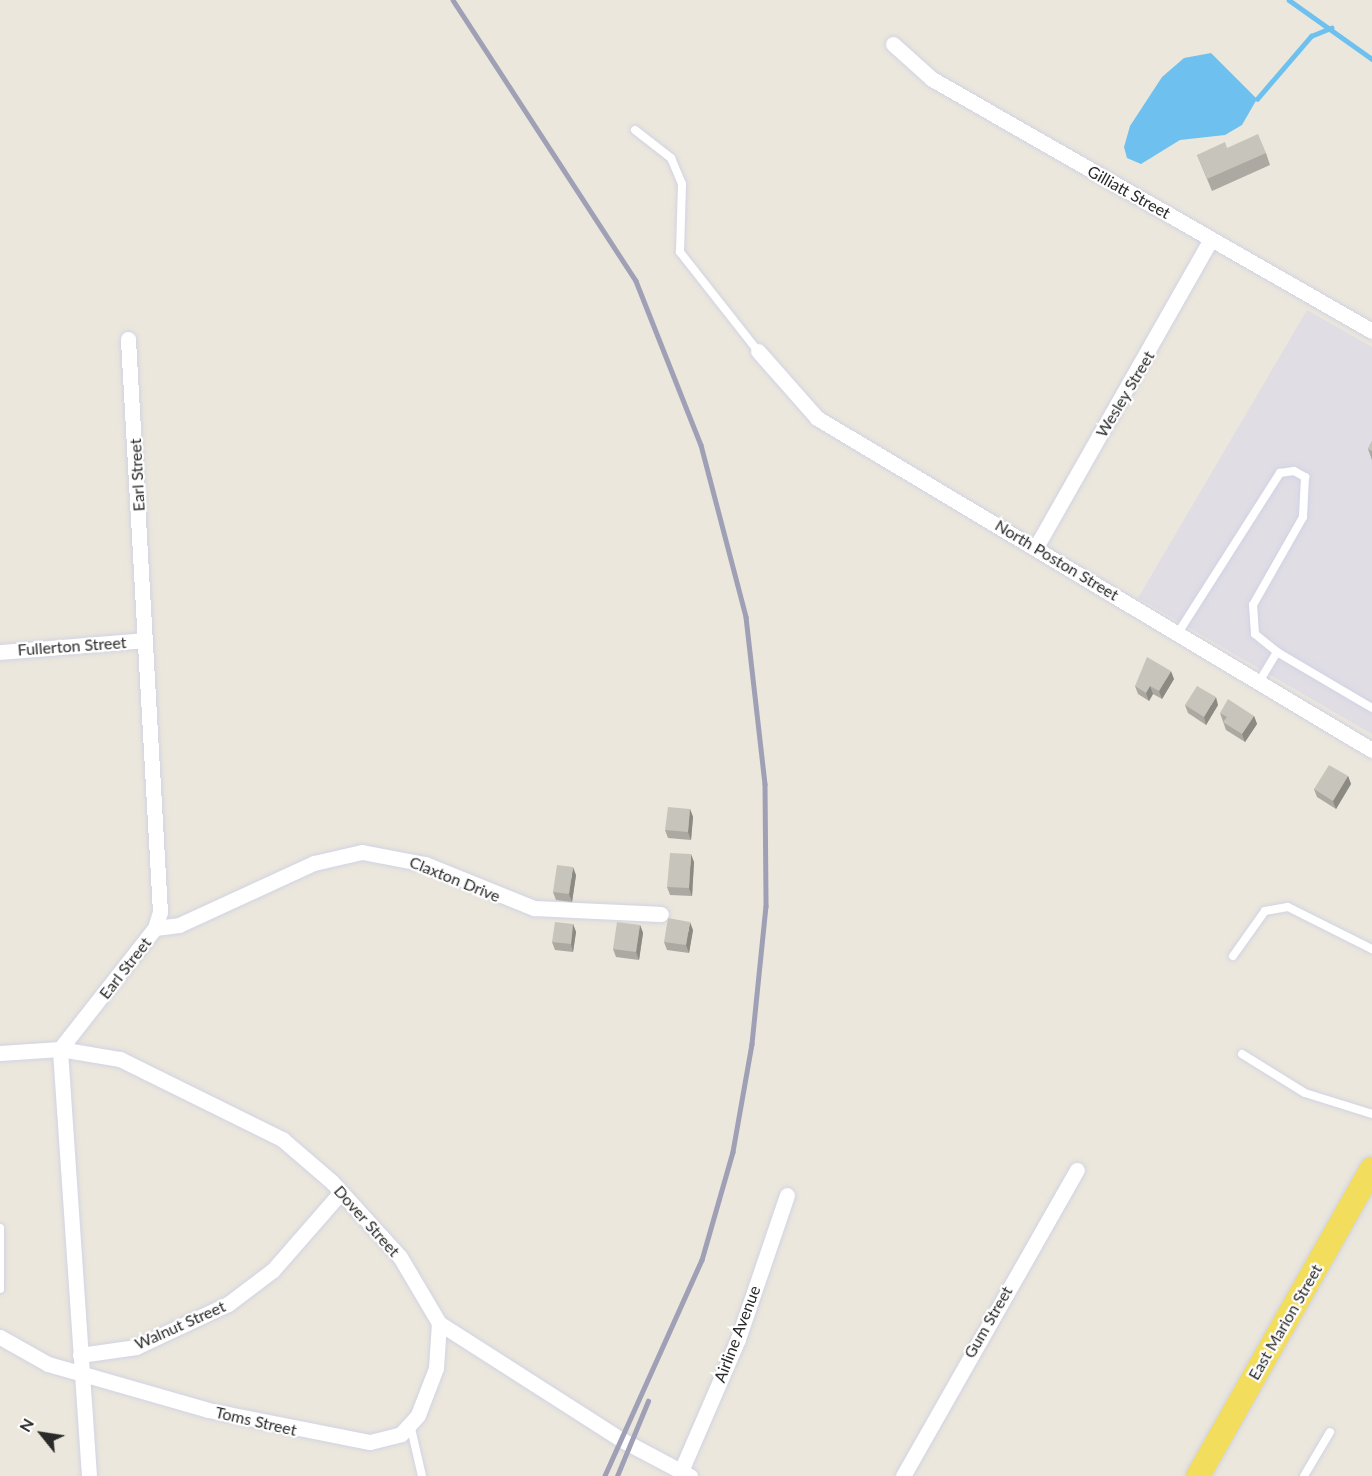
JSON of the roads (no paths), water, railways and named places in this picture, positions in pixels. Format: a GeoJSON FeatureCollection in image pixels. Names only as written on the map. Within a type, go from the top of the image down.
{"type":"FeatureCollection","features":[{"type":"Feature","properties":{"kind":"main road","name":"East Marion Street"},"geometry":{"type":"LineString","coordinates":[[1198,1476],[1371,1174]]}},
{"type":"Feature","properties":{"kind":"street","name":"Gilliatt Street"},"geometry":{"type":"LineString","coordinates":[[893,44],[932,79],[1372,331]]}},
{"type":"Feature","properties":{"kind":"street","name":"Wesley Street"},"geometry":{"type":"LineString","coordinates":[[1036,547],[1211,239]]}},
{"type":"Feature","properties":{"kind":"street","name":"Earl Street"},"geometry":{"type":"LineString","coordinates":[[60,1049],[155,928],[160,912],[128,339]]}},
{"type":"Feature","properties":{"kind":"street","name":"North Poston Street"},"geometry":{"type":"LineString","coordinates":[[758,351],[817,418],[1372,750]]}},
{"type":"Feature","properties":{"kind":"street","name":"Fullerton Street"},"geometry":{"type":"LineString","coordinates":[[0,652],[145,640]]}},
{"type":"Feature","properties":{"kind":"street","name":"Claxton Drive"},"geometry":{"type":"LineString","coordinates":[[155,928],[179,926],[314,863],[362,852],[425,864],[534,908],[660,914]]}},
{"type":"Feature","properties":{"kind":"street","name":"Dover Street"},"geometry":{"type":"LineString","coordinates":[[0,1053],[60,1049],[120,1059],[282,1139],[341,1191],[400,1257],[439,1323],[622,1440],[686,1473]]}},
{"type":"Feature","properties":{"kind":"street"},"geometry":{"type":"LineString","coordinates":[[60,1049],[89,1476]]}},
{"type":"Feature","properties":{"kind":"street","name":"Gum Street"},"geometry":{"type":"LineString","coordinates":[[903,1476],[1077,1170]]}},
{"type":"Feature","properties":{"kind":"street","name":"Walnut Street"},"geometry":{"type":"LineString","coordinates":[[80,1355],[136,1347],[228,1304],[273,1270],[341,1191]]}},
{"type":"Feature","properties":{"kind":"street","name":"Airline Avenue"},"geometry":{"type":"LineString","coordinates":[[686,1473],[738,1339],[787,1195]]}},
{"type":"Feature","properties":{"kind":"street"},"geometry":{"type":"LineString","coordinates":[[410,1424],[436,1368],[439,1323]]}},
{"type":"Feature","properties":{"kind":"street","name":"Toms Street"},"geometry":{"type":"LineString","coordinates":[[0,1337],[28,1355],[81,1374],[311,1434],[370,1443],[401,1434],[410,1424]]}},
{"type":"Feature","properties":{"kind":"lane"},"geometry":{"type":"LineString","coordinates":[[635,130],[671,158],[682,184],[680,252],[758,351]]}},
{"type":"Feature","properties":{"kind":"lane"},"geometry":{"type":"LineString","coordinates":[[1178,633],[1280,473],[1294,471],[1305,477],[1303,517],[1250,619],[1255,634],[1277,652],[1372,708]]}},
{"type":"Feature","properties":{"kind":"lane"},"geometry":{"type":"LineString","coordinates":[[1260,682],[1277,652]]}},
{"type":"Feature","properties":{"kind":"lane"},"geometry":{"type":"LineString","coordinates":[[1233,956],[1265,911],[1288,908],[1372,949]]}},
{"type":"Feature","properties":{"kind":"lane"},"geometry":{"type":"LineString","coordinates":[[1242,1053],[1305,1093],[1372,1114]]}},
{"type":"Feature","properties":{"kind":"lane"},"geometry":{"type":"LineString","coordinates":[[0,1228],[0,1289]]}},
{"type":"Feature","properties":{"kind":"lane"},"geometry":{"type":"LineString","coordinates":[[410,1424],[422,1476]]}},
{"type":"Feature","properties":{"kind":"lane"},"geometry":{"type":"LineString","coordinates":[[1304,1476],[1330,1432]]}},
{"type":"Feature","properties":{"kind":"water"},"geometry":{"type":"Polygon","coordinates":[[[1211,53],[1257,99],[1242,125],[1225,135],[1180,140],[1141,164],[1127,158],[1124,147],[1130,126],[1162,77],[1184,58],[1211,53]]]}},
{"type":"Feature","properties":{"kind":"waterway"},"geometry":{"type":"LineString","coordinates":[[1289,0],[1372,59]]}},
{"type":"Feature","properties":{"kind":"waterway"},"geometry":{"type":"LineString","coordinates":[[1257,99],[1311,36],[1331,28]]}},
{"type":"Feature","properties":{"kind":"railway"},"geometry":{"type":"LineString","coordinates":[[453,0],[636,281],[701,445],[746,617],[765,784],[766,906],[752,1044],[733,1152],[702,1260],[605,1476]]}},
{"type":"Feature","properties":{"kind":"railway"},"geometry":{"type":"LineString","coordinates":[[617,1476],[648,1401]]}}]}
